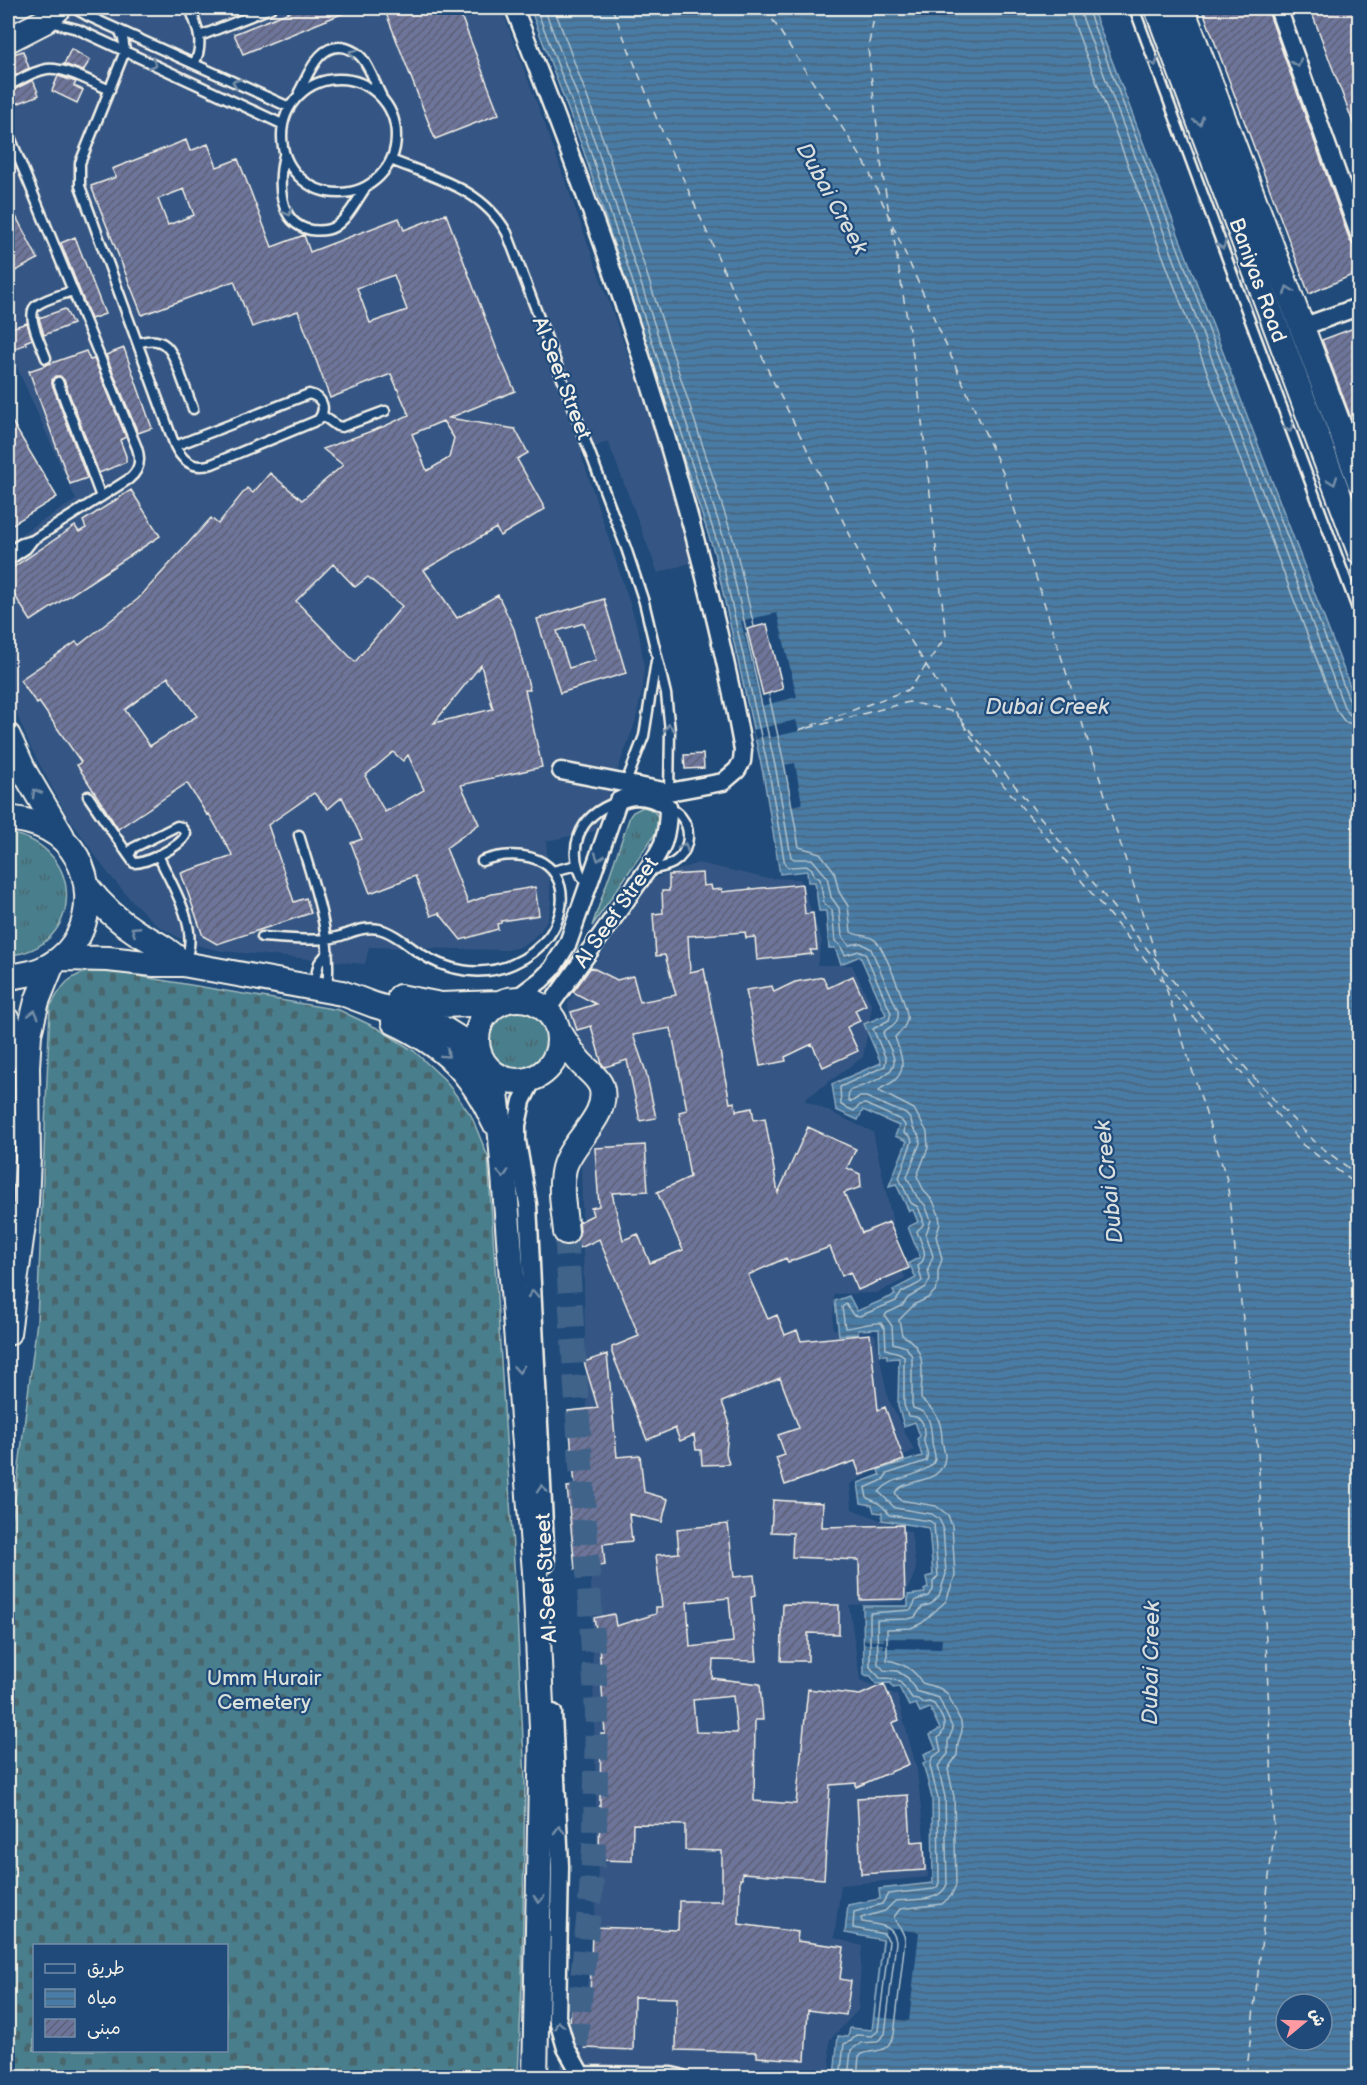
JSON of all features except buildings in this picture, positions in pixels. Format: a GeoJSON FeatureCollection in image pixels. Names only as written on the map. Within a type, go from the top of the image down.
{"type":"FeatureCollection","features":[{"type":"Feature","properties":{"kind":"street"},"geometry":{"type":"LineString","coordinates":[[514,8],[615,279],[675,464],[703,562],[743,750],[742,761],[730,778],[661,802],[644,796],[626,797],[618,801]]}},
{"type":"Feature","properties":{"kind":"street","name":"Baniyas Road"},"geometry":{"type":"LineString","coordinates":[[1156,8],[1359,552]]}},
{"type":"Feature","properties":{"kind":"street","name":"Baniyas Road"},"geometry":{"type":"LineString","coordinates":[[1182,8],[1359,482]]}},
{"type":"Feature","properties":{"kind":"street"},"geometry":{"type":"LineString","coordinates":[[1278,8],[1359,237]]}},
{"type":"Feature","properties":{"kind":"street"},"geometry":{"type":"LineString","coordinates":[[8,40],[52,14]]}},
{"type":"Feature","properties":{"kind":"street"},"geometry":{"type":"LineString","coordinates":[[1302,327],[1358,305]]}},
{"type":"Feature","properties":{"kind":"street"},"geometry":{"type":"LineString","coordinates":[[8,736],[24,773],[81,866],[87,887],[85,918],[80,933],[71,946],[56,961],[30,974],[8,977]]}},
{"type":"Feature","properties":{"kind":"street"},"geometry":{"type":"LineString","coordinates":[[561,771],[626,784],[668,800]]}},
{"type":"Feature","properties":{"kind":"street","name":"Al Seef Street"},"geometry":{"type":"LineString","coordinates":[[547,1010],[663,843],[669,819],[668,800]]}},
{"type":"Feature","properties":{"kind":"street","name":"Al Seef Street"},"geometry":{"type":"LineString","coordinates":[[508,1001],[541,980],[561,956],[589,889],[618,801]]}},
{"type":"Feature","properties":{"kind":"street"},"geometry":{"type":"LineString","coordinates":[[8,818],[30,821],[49,830],[66,843]]}},
{"type":"Feature","properties":{"kind":"street"},"geometry":{"type":"LineString","coordinates":[[87,887],[117,918],[173,954],[183,964]]}},
{"type":"Feature","properties":{"kind":"street"},"geometry":{"type":"LineString","coordinates":[[56,961],[108,959],[154,964],[183,964],[327,990],[381,993],[441,1005],[508,1001],[538,1004],[547,1010],[554,1019],[559,1032],[587,1069],[596,1077],[603,1098],[600,1110],[573,1149],[565,1167],[562,1187],[566,1232]]}},
{"type":"Feature","properties":{"kind":"street"},"geometry":{"type":"LineString","coordinates":[[8,1333],[12,1263],[26,1203],[27,1050],[33,1017],[56,961]]}},
{"type":"Feature","properties":{"kind":"street"},"geometry":{"type":"LineString","coordinates":[[327,990],[432,1022],[461,1040],[487,1065],[511,1081],[520,1082],[561,1067],[587,1069]]}},
{"type":"Feature","properties":{"kind":"street"},"geometry":{"type":"LineString","coordinates":[[327,990],[417,1033],[455,1061],[487,1106],[501,1137]]}},
{"type":"Feature","properties":{"kind":"street"},"geometry":{"type":"LineString","coordinates":[[487,1065],[477,1046],[480,1024],[486,1014],[508,1001]]}},
{"type":"Feature","properties":{"kind":"street"},"geometry":{"type":"LineString","coordinates":[[8,1021],[27,1067]]}},
{"type":"Feature","properties":{"kind":"street"},"geometry":{"type":"LineString","coordinates":[[539,1076],[553,1062],[558,1050],[559,1032]]}},
{"type":"Feature","properties":{"kind":"street","name":"Al Seef Street"},"geometry":{"type":"LineString","coordinates":[[487,1065],[501,1137],[535,1572],[542,1728],[535,2078]]}},
{"type":"Feature","properties":{"kind":"street","name":"Al Seef Street"},"geometry":{"type":"LineString","coordinates":[[539,1076],[522,1101],[517,1125],[517,1142],[526,1186],[531,1267],[560,1866],[556,2004],[562,2038],[579,2077],[671,2076],[680,2078]]}},
{"type":"Feature","properties":{"kind":"lane"},"geometry":{"type":"LineString","coordinates":[[74,8],[289,107]]}},
{"type":"Feature","properties":{"kind":"lane"},"geometry":{"type":"LineString","coordinates":[[190,8],[200,36],[200,50],[194,64]]}},
{"type":"Feature","properties":{"kind":"lane"},"geometry":{"type":"LineString","coordinates":[[200,36],[272,8]]}},
{"type":"Feature","properties":{"kind":"lane"},"geometry":{"type":"LineString","coordinates":[[1134,8],[1359,617]]}},
{"type":"Feature","properties":{"kind":"lane"},"geometry":{"type":"LineString","coordinates":[[52,14],[77,29],[282,124]]}},
{"type":"Feature","properties":{"kind":"lane"},"geometry":{"type":"LineString","coordinates":[[119,30],[125,51],[80,163],[80,186],[175,446],[181,458],[186,462],[205,466],[314,422],[322,415],[323,404],[315,395],[309,394],[175,446]]}},
{"type":"Feature","properties":{"kind":"lane"},"geometry":{"type":"LineString","coordinates":[[342,47],[356,52],[362,58],[393,117],[396,136],[391,160],[385,171],[366,187],[340,222],[324,230],[306,229],[292,220],[284,204],[280,180],[284,155],[281,135],[282,124],[289,107],[321,54],[327,50],[342,47]]}},
{"type":"Feature","properties":{"kind":"lane"},"geometry":{"type":"LineString","coordinates":[[8,86],[35,72],[53,69],[110,90]]}},
{"type":"Feature","properties":{"kind":"lane"},"geometry":{"type":"LineString","coordinates":[[296,97],[317,83],[341,79],[365,85],[384,101]]}},
{"type":"Feature","properties":{"kind":"lane"},"geometry":{"type":"LineString","coordinates":[[8,132],[140,459],[134,475],[33,540],[8,551]]}},
{"type":"Feature","properties":{"kind":"lane"},"geometry":{"type":"LineString","coordinates":[[284,155],[297,177],[318,190],[342,194],[366,187]]}},
{"type":"Feature","properties":{"kind":"lane","name":"Al Seef Street"},"geometry":{"type":"LineString","coordinates":[[391,160],[476,197],[494,213],[507,232],[644,602],[669,712],[668,800]]}},
{"type":"Feature","properties":{"kind":"lane"},"geometry":{"type":"LineString","coordinates":[[46,357],[33,322],[32,312],[37,304],[72,291]]}},
{"type":"Feature","properties":{"kind":"lane"},"geometry":{"type":"LineString","coordinates":[[138,343],[155,340],[167,347],[174,358],[193,409]]}},
{"type":"Feature","properties":{"kind":"lane"},"geometry":{"type":"LineString","coordinates":[[58,382],[101,497]]}},
{"type":"Feature","properties":{"kind":"lane"},"geometry":{"type":"LineString","coordinates":[[322,415],[342,427],[385,411]]}},
{"type":"Feature","properties":{"kind":"lane"},"geometry":{"type":"LineString","coordinates":[[8,561],[23,552],[33,540]]}},
{"type":"Feature","properties":{"kind":"lane","name":"Al Seef Street"},"geometry":{"type":"LineString","coordinates":[[618,801],[639,753],[646,728],[657,658]]}},
{"type":"Feature","properties":{"kind":"lane"},"geometry":{"type":"LineString","coordinates":[[88,796],[131,860],[138,864],[182,842],[186,834],[181,827],[172,827],[133,848],[129,856]]}},
{"type":"Feature","properties":{"kind":"lane"},"geometry":{"type":"LineString","coordinates":[[645,871],[672,864],[681,857],[686,847],[687,826],[668,800]]}},
{"type":"Feature","properties":{"kind":"lane"},"geometry":{"type":"LineString","coordinates":[[589,889],[577,865],[578,837],[584,824],[599,810],[618,801]]}},
{"type":"Feature","properties":{"kind":"lane"},"geometry":{"type":"LineString","coordinates":[[299,835],[324,920],[330,965],[327,990]]}},
{"type":"Feature","properties":{"kind":"lane"},"geometry":{"type":"LineString","coordinates":[[158,855],[190,929],[190,947],[183,964]]}},
{"type":"Feature","properties":{"kind":"lane"},"geometry":{"type":"LineString","coordinates":[[262,937],[327,939],[359,929],[377,929],[394,935],[438,963],[452,968],[483,971],[512,965],[539,948],[550,935],[557,920],[562,895],[561,887],[553,871],[542,861],[518,855],[498,856],[482,861]]}},
{"type":"Feature","properties":{"kind":"lane"},"geometry":{"type":"LineString","coordinates":[[553,871],[577,865]]}},
{"type":"Feature","properties":{"kind":"lane"},"geometry":{"type":"LineString","coordinates":[[327,990],[320,963],[328,952]]}},
{"type":"Feature","properties":{"kind":"shaded area"},"geometry":{"type":"Polygon","coordinates":[[[71,8],[501,8],[660,444],[696,561],[658,573],[608,441],[581,454],[639,632],[644,668],[643,687],[635,723],[595,831],[546,841],[551,904],[548,918],[541,930],[520,947],[507,950],[369,947],[365,964],[222,951],[188,943],[157,925],[107,872],[65,812],[31,748],[8,693],[8,542],[76,500],[8,347],[8,50],[71,8]]]}},
{"type":"Feature","properties":{"kind":"shaded area"},"geometry":{"type":"Polygon","coordinates":[[[698,863],[765,878],[800,879],[822,941],[817,965],[852,965],[872,1006],[863,1057],[804,1100],[873,1132],[905,1279],[877,1293],[834,1294],[833,1329],[875,1334],[888,1399],[914,1450],[850,1484],[852,1509],[911,1532],[916,1569],[903,1602],[849,1605],[860,1680],[897,1695],[917,1770],[928,1877],[841,1885],[834,1938],[862,1946],[858,2010],[829,2041],[831,2077],[581,2077],[579,2057],[598,1885],[581,1160],[609,1091],[570,1029],[568,1003],[653,879],[698,863]]]}},
{"type":"Feature","properties":{"kind":"green space"},"geometry":{"type":"Polygon","coordinates":[[[643,807],[657,815],[659,822],[657,831],[592,926],[630,816],[643,807]]]}},
{"type":"Feature","properties":{"kind":"green space"},"geometry":{"type":"Polygon","coordinates":[[[8,833],[34,842],[52,857],[63,876],[66,897],[62,918],[51,936],[33,949],[8,955],[8,833]]]}},
{"type":"Feature","properties":{"kind":"green space","name":"Umm Hurair Cemetery"},"geometry":{"type":"Polygon","coordinates":[[[96,969],[339,1010],[379,1029],[414,1051],[444,1079],[471,1115],[488,1157],[516,1595],[525,1780],[518,2077],[8,2078],[8,1556],[37,1321],[50,1007],[68,981],[79,974],[96,969]]]}},
{"type":"Feature","properties":{"kind":"green space"},"geometry":{"type":"Polygon","coordinates":[[[526,1005],[539,1011],[548,1020],[552,1026],[554,1040],[552,1054],[544,1065],[533,1073],[512,1075],[494,1065],[486,1054],[484,1033],[494,1015],[505,1007],[526,1005]]]}},
{"type":"Feature","properties":{"kind":"water","name":"Dubai Creek"},"geometry":{"type":"Polygon","coordinates":[[[530,8],[1092,8],[1359,710],[1359,2077],[834,2077],[838,2036],[848,2037],[850,2028],[872,2030],[883,1940],[845,1933],[848,1905],[880,1899],[879,1889],[933,1883],[932,1798],[923,1763],[926,1761],[924,1754],[936,1749],[930,1735],[940,1729],[930,1708],[920,1712],[916,1704],[909,1706],[899,1687],[893,1688],[891,1683],[876,1684],[871,1676],[864,1675],[863,1606],[908,1606],[908,1595],[925,1593],[924,1590],[928,1588],[926,1577],[933,1575],[929,1528],[882,1520],[882,1513],[874,1512],[872,1505],[861,1503],[858,1483],[880,1475],[878,1470],[922,1456],[917,1439],[920,1436],[915,1422],[904,1426],[898,1406],[899,1358],[887,1359],[887,1355],[880,1355],[879,1329],[858,1330],[858,1334],[839,1335],[835,1301],[849,1296],[857,1311],[895,1295],[893,1290],[916,1278],[909,1263],[920,1257],[908,1227],[918,1222],[913,1210],[909,1211],[896,1184],[889,1186],[907,1141],[895,1136],[899,1126],[863,1110],[858,1120],[836,1110],[832,1084],[881,1063],[864,1024],[886,1015],[860,956],[841,964],[835,948],[829,948],[826,911],[819,911],[815,882],[808,882],[807,871],[780,874],[763,773],[714,552],[583,149],[530,8]]]}},
{"type":"Feature","properties":{"kind":"pier"},"geometry":{"type":"Polygon","coordinates":[[[777,613],[797,697],[761,706],[741,621],[777,613]]]}},
{"type":"Feature","properties":{"kind":"pier"},"geometry":{"type":"Polygon","coordinates":[[[796,720],[799,731],[755,739],[753,730],[796,720]]]}},
{"type":"Feature","properties":{"kind":"pier"},"geometry":{"type":"Polygon","coordinates":[[[795,763],[802,804],[791,806],[784,765],[795,763]]]}},
{"type":"Feature","properties":{"kind":"pier"},"geometry":{"type":"Polygon","coordinates":[[[884,1638],[942,1639],[941,1649],[883,1648],[883,1644],[864,1644],[864,1640],[884,1641],[884,1638]]]}},
{"type":"Feature","properties":{"kind":"pier"},"geometry":{"type":"Polygon","coordinates":[[[886,1928],[919,1932],[909,2021],[875,2017],[886,1928]]]}},
{"type":"Feature","properties":{"kind":"ferry route"},"geometry":{"type":"LineString","coordinates":[[612,8],[658,122],[772,379],[872,579],[994,773],[1162,980]]}},
{"type":"Feature","properties":{"kind":"ferry route"},"geometry":{"type":"LineString","coordinates":[[765,8],[865,163],[1003,473],[1227,1180],[1258,1451],[1274,1833],[1246,2078]]}},
{"type":"Feature","properties":{"kind":"ferry route"},"geometry":{"type":"LineString","coordinates":[[876,8],[868,48],[890,219]]}},
{"type":"Feature","properties":{"kind":"ferry route"},"geometry":{"type":"LineString","coordinates":[[799,730],[910,689],[946,636],[918,386],[892,227]]}},
{"type":"Feature","properties":{"kind":"ferry route"},"geometry":{"type":"LineString","coordinates":[[808,728],[909,702],[955,712]]}},
{"type":"Feature","properties":{"kind":"ferry route"},"geometry":{"type":"LineString","coordinates":[[960,718],[1220,1039],[1317,1144],[1350,1169],[1360,1172]]}},
{"type":"Feature","properties":{"kind":"ferry route"},"geometry":{"type":"LineString","coordinates":[[1165,984],[1303,1145],[1352,1181],[1360,1183]]}},
{"type":"Feature","properties":{"kind":"tunnel"},"geometry":{"type":"LineString","coordinates":[[566,1232],[597,1713],[595,1832],[591,1891],[572,2078]]}}]}
